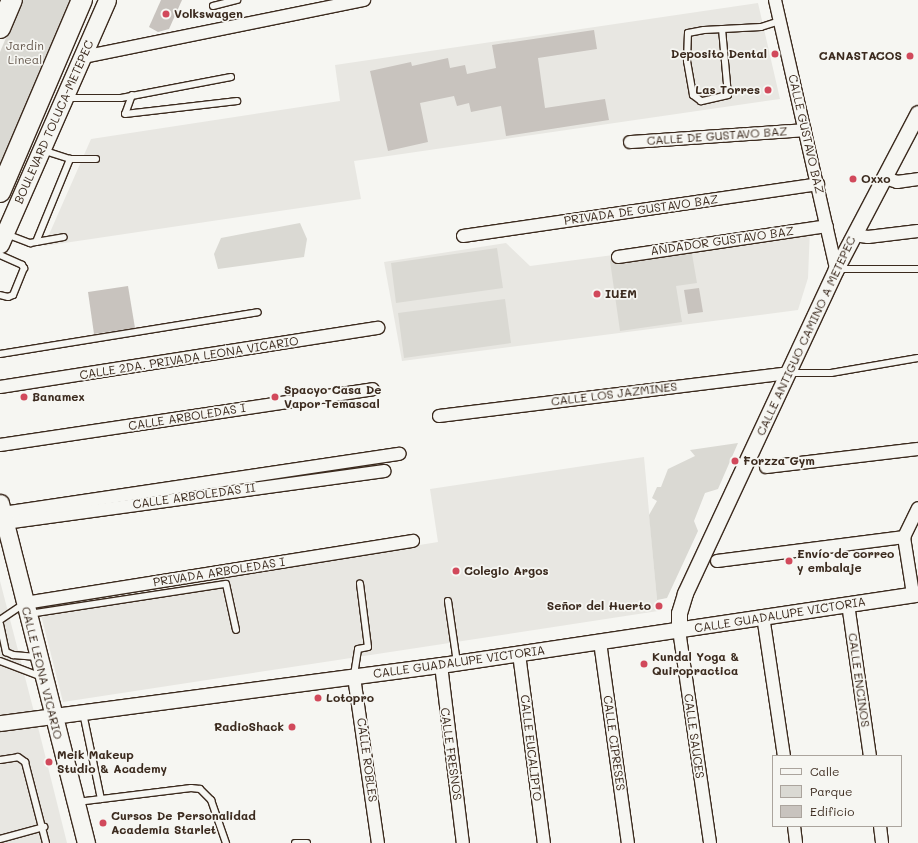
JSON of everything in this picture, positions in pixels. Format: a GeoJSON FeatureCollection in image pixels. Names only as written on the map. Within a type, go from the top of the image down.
{"type":"FeatureCollection","features":[{"type":"Feature","properties":{"kind":"highway"},"geometry":{"type":"LineString","coordinates":[[0,28],[12,0]]}},
{"type":"Feature","properties":{"kind":"highway"},"geometry":{"type":"LineString","coordinates":[[0,192],[82,0]]}},
{"type":"Feature","properties":{"kind":"main road","name":"BOULEVARD TOLUCA-METEPEC"},"geometry":{"type":"LineString","coordinates":[[2,239],[84,57],[107,0]]}},
{"type":"Feature","properties":{"kind":"main road","name":"CALLE LEONA VICARIO"},"geometry":{"type":"LineString","coordinates":[[3,513],[43,678],[86,843]]}},
{"type":"Feature","properties":{"kind":"street"},"geometry":{"type":"LineString","coordinates":[[84,57],[364,0]]}},
{"type":"Feature","properties":{"kind":"street","name":"CALLE GUSTAVO BAZ"},"geometry":{"type":"LineString","coordinates":[[775,0],[836,268]]}},
{"type":"Feature","properties":{"kind":"street","name":"CALLE ANTIGUO CAMINO A METEPEC"},"geometry":{"type":"LineString","coordinates":[[679,630],[679,613],[685,593],[836,268],[917,119]]}},
{"type":"Feature","properties":{"kind":"street","name":"CALLE DE GUSTAVO BAZ"},"geometry":{"type":"LineString","coordinates":[[630,142],[805,130]]}},
{"type":"Feature","properties":{"kind":"street"},"geometry":{"type":"LineString","coordinates":[[885,178],[897,182],[918,179]]}},
{"type":"Feature","properties":{"kind":"street","name":"PRIVADA DE GUSTAVO BAZ"},"geometry":{"type":"LineString","coordinates":[[463,236],[818,184]]}},
{"type":"Feature","properties":{"kind":"street","name":"ANDADOR GUSTAVO BAZ"},"geometry":{"type":"LineString","coordinates":[[618,256],[826,226]]}},
{"type":"Feature","properties":{"kind":"street"},"geometry":{"type":"LineString","coordinates":[[854,235],[868,237],[918,231]]}},
{"type":"Feature","properties":{"kind":"street","name":"CALLE 2DA. PRIVADA LEONA VICARIO"},"geometry":{"type":"LineString","coordinates":[[0,387],[378,328]]}},
{"type":"Feature","properties":{"kind":"street","name":"CALLE LOS JAZMINES"},"geometry":{"type":"LineString","coordinates":[[439,416],[788,373]]}},
{"type":"Feature","properties":{"kind":"street","name":"CALLE ARBOLEDAS I"},"geometry":{"type":"LineString","coordinates":[[0,445],[373,389]]}},
{"type":"Feature","properties":{"kind":"street"},"geometry":{"type":"LineString","coordinates":[[766,467],[918,448]]}},
{"type":"Feature","properties":{"kind":"street"},"geometry":{"type":"LineString","coordinates":[[3,513],[400,454]]}},
{"type":"Feature","properties":{"kind":"street","name":"CALLE ARBOLEDAS II"},"geometry":{"type":"LineString","coordinates":[[3,513],[384,471]]}},
{"type":"Feature","properties":{"kind":"street"},"geometry":{"type":"LineString","coordinates":[[915,594],[904,537],[918,508]]}},
{"type":"Feature","properties":{"kind":"street"},"geometry":{"type":"LineString","coordinates":[[717,561],[904,537]]}},
{"type":"Feature","properties":{"kind":"street","name":"PRIVADA ARBOLEDAS I"},"geometry":{"type":"LineString","coordinates":[[26,609],[413,541]]}},
{"type":"Feature","properties":{"kind":"street","name":"CALLE GUADALUPE VICTORIA"},"geometry":{"type":"LineString","coordinates":[[0,723],[457,663],[915,594]]}},
{"type":"Feature","properties":{"kind":"street","name":"CALLE ENCINOS"},"geometry":{"type":"LineString","coordinates":[[848,604],[870,755]]}},
{"type":"Feature","properties":{"kind":"street"},"geometry":{"type":"LineString","coordinates":[[764,616],[784,755]]}},
{"type":"Feature","properties":{"kind":"street","name":"CALLE SAUCES"},"geometry":{"type":"LineString","coordinates":[[679,630],[710,843]]}},
{"type":"Feature","properties":{"kind":"street","name":"CALLE CIPRESES"},"geometry":{"type":"LineString","coordinates":[[600,642],[628,843]]}},
{"type":"Feature","properties":{"kind":"street","name":"CALLE EUCALIPTO"},"geometry":{"type":"LineString","coordinates":[[519,654],[544,843]]}},
{"type":"Feature","properties":{"kind":"street","name":"CALLE FRESNOS"},"geometry":{"type":"LineString","coordinates":[[441,665],[463,843]]}},
{"type":"Feature","properties":{"kind":"street","name":"CALLE ROBLES"},"geometry":{"type":"LineString","coordinates":[[354,677],[378,843]]}},
{"type":"Feature","properties":{"kind":"street"},"geometry":{"type":"LineString","coordinates":[[794,827],[796,843]]}},
{"type":"Feature","properties":{"kind":"street"},"geometry":{"type":"LineString","coordinates":[[880,827],[882,843]]}},
{"type":"Feature","properties":{"kind":"lane"},"geometry":{"type":"LineString","coordinates":[[213,6],[237,0]]}},
{"type":"Feature","properties":{"kind":"lane"},"geometry":{"type":"LineString","coordinates":[[722,29],[728,95],[701,100],[693,95],[687,61],[688,33],[722,29],[761,27],[780,21]]}},
{"type":"Feature","properties":{"kind":"lane"},"geometry":{"type":"LineString","coordinates":[[65,98],[110,99],[231,77]]}},
{"type":"Feature","properties":{"kind":"lane"},"geometry":{"type":"LineString","coordinates":[[132,95],[126,114],[237,101]]}},
{"type":"Feature","properties":{"kind":"lane"},"geometry":{"type":"LineString","coordinates":[[42,150],[70,159],[96,159]]}},
{"type":"Feature","properties":{"kind":"lane"},"geometry":{"type":"LineString","coordinates":[[36,242],[70,159]]}},
{"type":"Feature","properties":{"kind":"lane"},"geometry":{"type":"LineString","coordinates":[[2,239],[36,242],[64,237]]}},
{"type":"Feature","properties":{"kind":"lane"},"geometry":{"type":"LineString","coordinates":[[0,255],[22,264],[24,268],[13,295],[8,298],[0,295]]}},
{"type":"Feature","properties":{"kind":"lane"},"geometry":{"type":"LineString","coordinates":[[836,268],[918,269]]}},
{"type":"Feature","properties":{"kind":"lane"},"geometry":{"type":"LineString","coordinates":[[0,354],[258,312]]}},
{"type":"Feature","properties":{"kind":"lane"},"geometry":{"type":"LineString","coordinates":[[788,373],[831,373],[918,358]]}},
{"type":"Feature","properties":{"kind":"lane"},"geometry":{"type":"LineString","coordinates":[[0,620],[26,609],[226,584],[236,630]]}},
{"type":"Feature","properties":{"kind":"lane"},"geometry":{"type":"LineString","coordinates":[[354,677],[358,649],[368,647],[360,584]]}},
{"type":"Feature","properties":{"kind":"lane"},"geometry":{"type":"LineString","coordinates":[[448,601],[457,663]]}},
{"type":"Feature","properties":{"kind":"lane"},"geometry":{"type":"LineString","coordinates":[[0,624],[6,652],[13,655],[38,658]]}},
{"type":"Feature","properties":{"kind":"lane"},"geometry":{"type":"LineString","coordinates":[[0,661],[43,678]]}},
{"type":"Feature","properties":{"kind":"lane"},"geometry":{"type":"LineString","coordinates":[[83,713],[101,799]]}},
{"type":"Feature","properties":{"kind":"lane"},"geometry":{"type":"LineString","coordinates":[[0,760],[18,757],[22,759],[44,828],[46,843]]}},
{"type":"Feature","properties":{"kind":"lane"},"geometry":{"type":"LineString","coordinates":[[75,802],[200,789],[211,800],[226,843]]}},
{"type":"Feature","properties":{"kind":"lane"},"geometry":{"type":"LineString","coordinates":[[0,839],[44,828]]}},
{"type":"Feature","properties":{"kind":"lane"},"geometry":{"type":"LineString","coordinates":[[296,843],[307,843]]}},
{"type":"Feature","properties":{"kind":"shaded area"},"geometry":{"type":"Polygon","coordinates":[[[758,3],[780,99],[354,161],[361,199],[44,246],[91,139],[340,101],[335,65],[758,3]]]}},
{"type":"Feature","properties":{"kind":"shaded area","name":"IUEM"},"geometry":{"type":"Polygon","coordinates":[[[810,229],[808,278],[798,310],[402,361],[384,262],[506,243],[530,266],[810,229]]]}},
{"type":"Feature","properties":{"kind":"shaded area","name":"Colegio Argos"},"geometry":{"type":"Polygon","coordinates":[[[644,457],[658,611],[63,702],[39,607],[438,542],[430,489],[644,457]]]}},
{"type":"Feature","properties":{"kind":"shaded area"},"geometry":{"type":"Polygon","coordinates":[[[0,581],[40,735],[67,843],[0,843],[0,581]]]}},
{"type":"Feature","properties":{"kind":"green space","name":"Jardin Lineal"},"geometry":{"type":"Polygon","coordinates":[[[22,0],[73,0],[0,173],[0,52],[22,0]]]}},
{"type":"Feature","properties":{"kind":"green space"},"geometry":{"type":"Polygon","coordinates":[[[300,223],[307,239],[304,257],[218,269],[214,254],[221,238],[300,223]]]}},
{"type":"Feature","properties":{"kind":"green space"},"geometry":{"type":"Polygon","coordinates":[[[497,248],[503,288],[396,303],[391,263],[497,248]]]}},
{"type":"Feature","properties":{"kind":"green space"},"geometry":{"type":"Polygon","coordinates":[[[691,248],[697,283],[676,286],[682,322],[620,331],[610,261],[691,248]]]}},
{"type":"Feature","properties":{"kind":"green space"},"geometry":{"type":"Polygon","coordinates":[[[505,299],[511,343],[404,358],[398,313],[505,299]]]}},
{"type":"Feature","properties":{"kind":"green space"},"geometry":{"type":"Polygon","coordinates":[[[738,443],[718,489],[705,493],[694,521],[698,531],[667,598],[657,600],[649,515],[657,501],[652,498],[657,487],[661,487],[668,469],[695,456],[690,450],[738,443]]]}},
{"type":"Feature","properties":{"kind":"building","name":"Volkswagen"},"geometry":{"type":"Polygon","coordinates":[[[161,0],[182,0],[169,29],[158,32],[149,27],[161,0]]]}},
{"type":"Feature","properties":{"kind":"building"},"geometry":{"type":"Polygon","coordinates":[[[594,30],[597,49],[538,58],[545,108],[605,99],[609,120],[506,136],[501,106],[471,112],[469,103],[457,106],[454,96],[420,103],[428,142],[388,151],[370,71],[411,62],[412,66],[448,58],[450,68],[465,65],[467,74],[496,68],[492,45],[594,30]]]}},
{"type":"Feature","properties":{"kind":"building"},"geometry":{"type":"Polygon","coordinates":[[[128,286],[135,328],[94,334],[88,292],[128,286]]]}},
{"type":"Feature","properties":{"kind":"building"},"geometry":{"type":"Polygon","coordinates":[[[699,288],[703,312],[688,314],[684,290],[699,288]]]}},
{"type":"Feature","properties":{"kind":"place","name":"Volkswagen"},"geometry":{"type":"Point","coordinates":[166,14]}},
{"type":"Feature","properties":{"kind":"place","name":"Deposito Dental"},"geometry":{"type":"Point","coordinates":[775,54]}},
{"type":"Feature","properties":{"kind":"place","name":"CANASTACOS"},"geometry":{"type":"Point","coordinates":[910,56]}},
{"type":"Feature","properties":{"kind":"place","name":"Las Torres"},"geometry":{"type":"Point","coordinates":[768,90]}},
{"type":"Feature","properties":{"kind":"place","name":"Oxxo"},"geometry":{"type":"Point","coordinates":[853,179]}},
{"type":"Feature","properties":{"kind":"place","name":"IUEM"},"geometry":{"type":"Point","coordinates":[597,294]}},
{"type":"Feature","properties":{"kind":"place","name":"Banamex"},"geometry":{"type":"Point","coordinates":[24,397]}},
{"type":"Feature","properties":{"kind":"place","name":"Spacyo Casa De Vapor Temascal"},"geometry":{"type":"Point","coordinates":[275,397]}},
{"type":"Feature","properties":{"kind":"place","name":"Forzza Gym"},"geometry":{"type":"Point","coordinates":[735,461]}},
{"type":"Feature","properties":{"kind":"place","name":"Envío de correo y embalaje"},"geometry":{"type":"Point","coordinates":[789,561]}},
{"type":"Feature","properties":{"kind":"place","name":"Colegio Argos"},"geometry":{"type":"Point","coordinates":[456,571]}},
{"type":"Feature","properties":{"kind":"place","name":"Señor del Huerto"},"geometry":{"type":"Point","coordinates":[659,606]}},
{"type":"Feature","properties":{"kind":"place","name":"Kundal Yoga & Quiropractica"},"geometry":{"type":"Point","coordinates":[644,664]}},
{"type":"Feature","properties":{"kind":"place","name":"Lotopro"},"geometry":{"type":"Point","coordinates":[318,698]}},
{"type":"Feature","properties":{"kind":"place","name":"RadioShack"},"geometry":{"type":"Point","coordinates":[292,727]}},
{"type":"Feature","properties":{"kind":"place","name":"Meik Makeup Studio & Academy"},"geometry":{"type":"Point","coordinates":[49,762]}},
{"type":"Feature","properties":{"kind":"place","name":"Cursos De Personalidad Academia Starlet"},"geometry":{"type":"Point","coordinates":[103,823]}}]}
